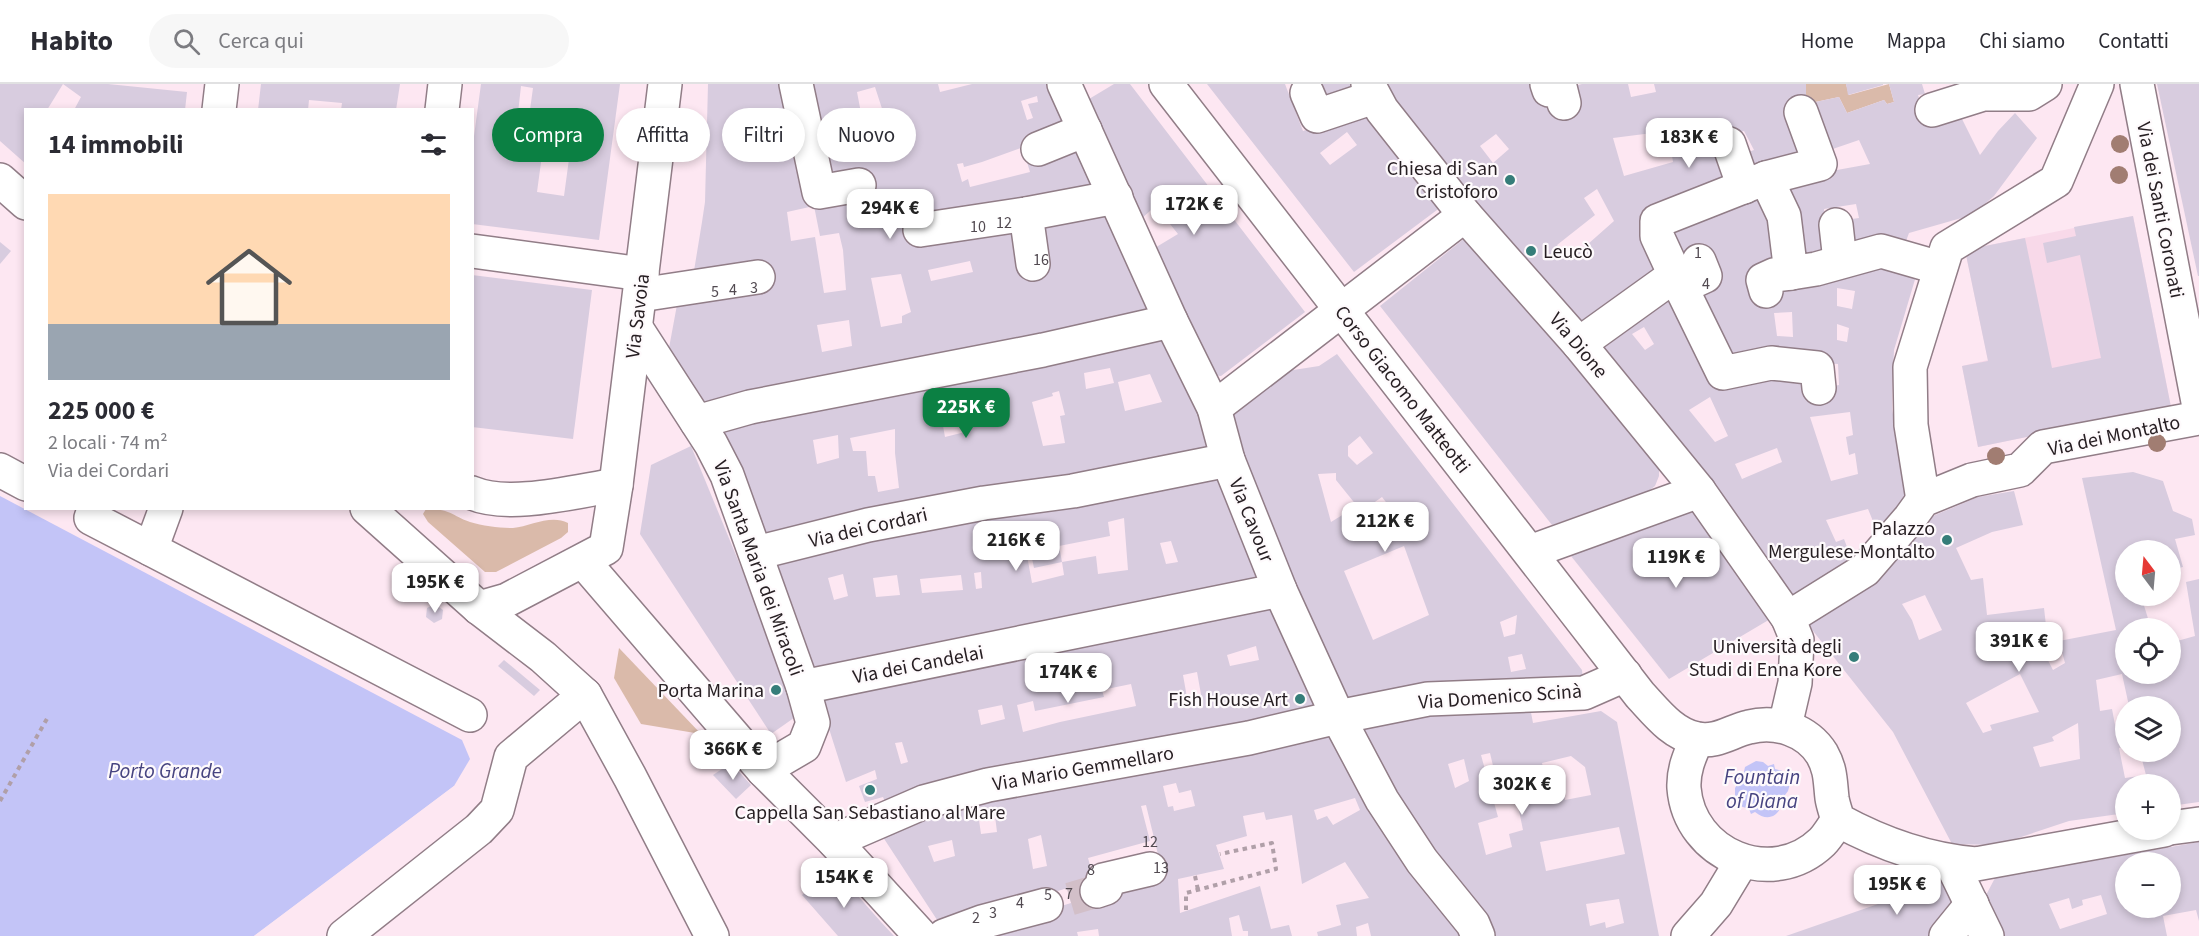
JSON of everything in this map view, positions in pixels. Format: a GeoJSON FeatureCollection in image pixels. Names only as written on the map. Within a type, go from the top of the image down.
{"type":"FeatureCollection","features":[{"type":"Feature","properties":{"kind":"street"},"geometry":{"type":"LineString","coordinates":[[219,108],[222,84]]}},
{"type":"Feature","properties":{"kind":"street"},"geometry":{"type":"LineString","coordinates":[[442,108],[445,84]]}},
{"type":"Feature","properties":{"kind":"street","name":"Via Savoia"},"geometry":{"type":"LineString","coordinates":[[594,554],[616,485],[666,84]]}},
{"type":"Feature","properties":{"kind":"street"},"geometry":{"type":"LineString","coordinates":[[796,84],[819,192],[859,185]]}},
{"type":"Feature","properties":{"kind":"street","name":"Via Cavour"},"geometry":{"type":"LineString","coordinates":[[1064,84],[1171,321],[1214,408],[1228,460],[1280,590],[1338,717],[1382,800],[1422,861],[1473,924],[1478,936]]}},
{"type":"Feature","properties":{"kind":"street","name":"Corso Giacomo Matteotti"},"geometry":{"type":"LineString","coordinates":[[1167,84],[1632,685],[1674,730],[1697,739]]}},
{"type":"Feature","properties":{"kind":"street"},"geometry":{"type":"LineString","coordinates":[[1932,110],[1983,94],[2029,94],[2045,84]]}},
{"type":"Feature","properties":{"kind":"street"},"geometry":{"type":"LineString","coordinates":[[1790,614],[1865,570],[1923,500],[1911,425],[1910,367],[1947,248],[2056,181],[2097,84]]}},
{"type":"Feature","properties":{"kind":"street","name":"Via dei Santi Coronati"},"geometry":{"type":"LineString","coordinates":[[2137,84],[2199,407]]}},
{"type":"Feature","properties":{"kind":"street"},"geometry":{"type":"LineString","coordinates":[[1306,93],[1317,116],[1371,90]]}},
{"type":"Feature","properties":{"kind":"street","name":"Via Dione"},"geometry":{"type":"LineString","coordinates":[[1371,90],[1382,110],[1465,215],[1579,344],[1699,491],[1790,614],[1797,640],[1795,683],[1785,726]]}},
{"type":"Feature","properties":{"kind":"street"},"geometry":{"type":"LineString","coordinates":[[1801,112],[1820,164],[1755,182],[1657,220],[1657,236],[1685,274],[1723,373],[1771,363],[1817,368],[1819,388]]}},
{"type":"Feature","properties":{"kind":"street"},"geometry":{"type":"LineString","coordinates":[[1038,149],[1085,130]]}},
{"type":"Feature","properties":{"kind":"street"},"geometry":{"type":"LineString","coordinates":[[1729,144],[1755,182],[1785,216],[1779,282],[1840,261],[1881,252],[1940,268]]}},
{"type":"Feature","properties":{"kind":"street"},"geometry":{"type":"LineString","coordinates":[[0,180],[24,201]]}},
{"type":"Feature","properties":{"kind":"street"},"geometry":{"type":"LineString","coordinates":[[920,230],[1026,214],[1116,197]]}},
{"type":"Feature","properties":{"kind":"street"},"geometry":{"type":"LineString","coordinates":[[1026,214],[1033,264]]}},
{"type":"Feature","properties":{"kind":"street"},"geometry":{"type":"LineString","coordinates":[[1214,408],[1465,215]]}},
{"type":"Feature","properties":{"kind":"street"},"geometry":{"type":"LineString","coordinates":[[1836,225],[1840,261]]}},
{"type":"Feature","properties":{"kind":"street"},"geometry":{"type":"LineString","coordinates":[[474,251],[641,284],[758,277]]}},
{"type":"Feature","properties":{"kind":"street"},"geometry":{"type":"LineString","coordinates":[[1579,344],[1685,274]]}},
{"type":"Feature","properties":{"kind":"street"},"geometry":{"type":"LineString","coordinates":[[697,422],[761,404],[1043,350],[1171,321]]}},
{"type":"Feature","properties":{"kind":"street","name":"Via Santa Maria dei Miracoli"},"geometry":{"type":"LineString","coordinates":[[636,328],[711,444],[727,475],[803,687],[813,723],[804,746],[763,770]]}},
{"type":"Feature","properties":{"kind":"street","name":"Via dei Montalto"},"geometry":{"type":"LineString","coordinates":[[1923,500],[1972,480],[2020,470],[2043,447],[2199,418]]}},
{"type":"Feature","properties":{"kind":"street","name":"Via dei Cordari"},"geometry":{"type":"LineString","coordinates":[[756,554],[868,525],[984,503],[1073,491],[1228,460]]}},
{"type":"Feature","properties":{"kind":"street"},"geometry":{"type":"LineString","coordinates":[[0,470],[24,483]]}},
{"type":"Feature","properties":{"kind":"street"},"geometry":{"type":"LineString","coordinates":[[474,494],[520,500],[616,485]]}},
{"type":"Feature","properties":{"kind":"street"},"geometry":{"type":"LineString","coordinates":[[1530,552],[1699,491]]}},
{"type":"Feature","properties":{"kind":"street"},"geometry":{"type":"LineString","coordinates":[[151,549],[165,510]]}},
{"type":"Feature","properties":{"kind":"street"},"geometry":{"type":"LineString","coordinates":[[86,512],[151,549],[470,715]]}},
{"type":"Feature","properties":{"kind":"street"},"geometry":{"type":"LineString","coordinates":[[381,515],[479,608],[543,657],[585,695],[630,777],[711,936]]}},
{"type":"Feature","properties":{"kind":"street"},"geometry":{"type":"LineString","coordinates":[[479,608],[507,600],[594,554],[763,770],[834,841],[921,936]]}},
{"type":"Feature","properties":{"kind":"street"},"geometry":{"type":"LineString","coordinates":[[537,584],[525,602],[524,614],[529,636],[543,657]]}},
{"type":"Feature","properties":{"kind":"street","name":"Via dei Candelai"},"geometry":{"type":"LineString","coordinates":[[803,687],[1280,590]]}},
{"type":"Feature","properties":{"kind":"street","name":"Via Domenico Scinà"},"geometry":{"type":"LineString","coordinates":[[1338,717],[1428,699],[1584,693],[1632,685]]}},
{"type":"Feature","properties":{"kind":"street"},"geometry":{"type":"LineString","coordinates":[[344,936],[479,829],[497,810],[511,757],[585,695]]}},
{"type":"Feature","properties":{"kind":"street","name":"Via Mario Gemmellaro"},"geometry":{"type":"LineString","coordinates":[[834,841],[924,802],[988,785],[1249,738],[1338,717]]}},
{"type":"Feature","properties":{"kind":"street"},"geometry":{"type":"LineString","coordinates":[[1839,820],[1822,843],[1798,858],[1770,865],[1742,861],[1719,851],[1701,833],[1689,812],[1684,787],[1687,762],[1697,739],[1717,739],[1748,727],[1785,726],[1807,738],[1821,753],[1831,776],[1832,800],[1839,820],[1870,837],[1951,862],[1976,864],[2115,839]]}},
{"type":"Feature","properties":{"kind":"street"},"geometry":{"type":"LineString","coordinates":[[2181,826],[2199,824]]}},
{"type":"Feature","properties":{"kind":"street"},"geometry":{"type":"LineString","coordinates":[[1688,936],[1716,904],[1742,861]]}},
{"type":"Feature","properties":{"kind":"street"},"geometry":{"type":"LineString","coordinates":[[1951,862],[1987,936]]}},
{"type":"Feature","properties":{"kind":"street"},"geometry":{"type":"LineString","coordinates":[[944,936],[982,922],[1106,888],[1103,880],[1150,869]]}},
{"type":"Feature","properties":{"kind":"street"},"geometry":{"type":"LineString","coordinates":[[1946,936],[1972,904]]}},
{"type":"Feature","properties":{"kind":"path"},"geometry":{"type":"LineString","coordinates":[[0,801],[48,717]]}},
{"type":"Feature","properties":{"kind":"path"},"geometry":{"type":"LineString","coordinates":[[1186,910],[1186,893],[1276,869],[1272,843],[1220,854]]}},
{"type":"Feature","properties":{"kind":"path"},"geometry":{"type":"LineString","coordinates":[[1195,876],[1198,890]]}},
{"type":"Feature","properties":{"kind":"shaded area"},"geometry":{"type":"Polygon","coordinates":[[[1806,84],[1846,84],[1849,95],[1889,84],[1894,102],[1887,104],[1884,100],[1847,113],[1839,97],[1806,104],[1806,84]]]}},
{"type":"Feature","properties":{"kind":"shaded area"},"geometry":{"type":"Polygon","coordinates":[[[2133,216],[2171,407],[1978,447],[1962,366],[1988,360],[1965,250],[2133,216]]]}},
{"type":"Feature","properties":{"kind":"shaded area"},"geometry":{"type":"Polygon","coordinates":[[[425,510],[440,510],[480,525],[513,528],[555,520],[568,523],[568,532],[561,538],[496,572],[485,572],[428,522],[423,514],[425,510]]]}},
{"type":"Feature","properties":{"kind":"shaded area"},"geometry":{"type":"Polygon","coordinates":[[[619,648],[701,734],[641,724],[614,678],[619,648]]]}},
{"type":"Feature","properties":{"kind":"water","name":"Porto Grande"},"geometry":{"type":"Polygon","coordinates":[[[0,496],[462,740],[470,759],[454,786],[254,936],[0,936],[0,496]]]}},
{"type":"Feature","properties":{"kind":"water","name":"Fountain of Diana"},"geometry":{"type":"Polygon","coordinates":[[[1756,761],[1768,766],[1774,764],[1775,769],[1786,772],[1790,784],[1785,795],[1787,801],[1782,803],[1778,812],[1772,816],[1764,817],[1755,812],[1751,814],[1749,809],[1740,806],[1735,800],[1738,778],[1743,776],[1745,767],[1756,761]]]}},
{"type":"Feature","properties":{"kind":"pier"},"geometry":{"type":"Polygon","coordinates":[[[454,786],[456,789],[259,936],[254,936],[454,786]]]}},
{"type":"Feature","properties":{"kind":"building"},"geometry":{"type":"Polygon","coordinates":[[[0,84],[63,84],[48,108],[24,108],[24,162],[0,141],[0,84]]]}},
{"type":"Feature","properties":{"kind":"building"},"geometry":{"type":"Polygon","coordinates":[[[63,84],[108,84],[187,92],[185,108],[75,108],[81,97],[63,84]]]}},
{"type":"Feature","properties":{"kind":"building"},"geometry":{"type":"Polygon","coordinates":[[[261,84],[400,84],[396,108],[341,108],[342,103],[309,100],[308,108],[258,108],[261,84]]]}},
{"type":"Feature","properties":{"kind":"building"},"geometry":{"type":"Polygon","coordinates":[[[481,84],[620,84],[599,240],[474,224],[474,136],[481,84]]]}},
{"type":"Feature","properties":{"kind":"building"},"geometry":{"type":"Polygon","coordinates":[[[708,84],[785,84],[791,108],[722,108],[722,162],[804,162],[814,206],[875,194],[871,172],[824,181],[820,162],[916,162],[916,108],[882,108],[875,87],[857,92],[860,108],[817,108],[817,150],[802,84],[938,84],[940,92],[972,84],[1048,84],[1070,130],[982,162],[964,167],[963,163],[957,164],[962,182],[968,179],[970,187],[1030,172],[1027,162],[1075,140],[1098,193],[1036,218],[1104,206],[1156,320],[704,413],[669,348],[679,294],[692,283],[705,202],[706,162],[710,162],[708,84]],[[1037,96],[1021,101],[1027,120],[1033,118],[1028,104],[1038,102],[1037,96]],[[896,190],[878,193],[883,218],[907,213],[904,197],[897,198],[896,190]],[[814,206],[787,212],[791,241],[815,237],[824,293],[846,290],[843,250],[839,233],[820,236],[814,206]],[[970,261],[928,270],[931,281],[973,272],[970,261]],[[901,274],[871,278],[881,327],[902,323],[902,316],[911,312],[901,274]],[[849,320],[817,325],[822,352],[852,346],[849,320]]]}},
{"type":"Feature","properties":{"kind":"building"},"geometry":{"type":"Polygon","coordinates":[[[1114,84],[1130,84],[1305,312],[1221,376],[1211,375],[1153,249],[1178,234],[1162,214],[1167,209],[1161,201],[1140,220],[1084,102],[1114,84]]]}},
{"type":"Feature","properties":{"kind":"building"},"geometry":{"type":"Polygon","coordinates":[[[1207,84],[1285,84],[1303,131],[1371,108],[1445,204],[1354,272],[1207,84]],[[1347,132],[1320,153],[1330,165],[1357,145],[1347,132]]]}},
{"type":"Feature","properties":{"kind":"building"},"geometry":{"type":"Polygon","coordinates":[[[1311,84],[1358,84],[1321,107],[1311,84]]]}},
{"type":"Feature","properties":{"kind":"building"},"geometry":{"type":"Polygon","coordinates":[[[1382,84],[1544,84],[1547,96],[1554,94],[1558,110],[1576,106],[1570,87],[1582,84],[1628,84],[1631,97],[1656,92],[1654,84],[1806,84],[1806,104],[1839,97],[1847,113],[1884,100],[1887,104],[1894,102],[1889,84],[1922,84],[1925,94],[1918,95],[1929,127],[1960,115],[1980,155],[2015,113],[2037,138],[1994,196],[1972,215],[1909,233],[1902,252],[1875,248],[1849,256],[1845,220],[1859,218],[1856,204],[1824,209],[1829,259],[1794,263],[1790,214],[1782,180],[1870,164],[1859,140],[1824,152],[1804,104],[1784,108],[1788,124],[1800,121],[1810,157],[1745,177],[1738,156],[1754,150],[1744,131],[1721,137],[1738,183],[1642,220],[1665,272],[1586,330],[1463,187],[1459,191],[1405,120],[1382,84]],[[1668,131],[1613,138],[1624,176],[1673,162],[1668,131]],[[1496,134],[1480,146],[1493,163],[1509,149],[1496,134]],[[1597,189],[1584,198],[1595,215],[1557,245],[1570,260],[1614,221],[1597,189]]]}},
{"type":"Feature","properties":{"kind":"building"},"geometry":{"type":"Polygon","coordinates":[[[1846,84],[1883,84],[1883,85],[1848,95],[1846,84]]]}},
{"type":"Feature","properties":{"kind":"building"},"geometry":{"type":"Polygon","coordinates":[[[2157,84],[2199,84],[2199,276],[2198,276],[2157,84]]]}},
{"type":"Feature","properties":{"kind":"building"},"geometry":{"type":"Polygon","coordinates":[[[1761,187],[1779,219],[1773,285],[1828,271],[1919,266],[1894,350],[1892,394],[1892,409],[1911,513],[1882,543],[1868,509],[1826,520],[1836,542],[1844,539],[1855,568],[1796,607],[1596,339],[1671,285],[1721,382],[1807,371],[1813,400],[1835,396],[1834,386],[1839,385],[1838,364],[1793,361],[1726,365],[1682,274],[1669,222],[1761,187]],[[1837,288],[1837,306],[1852,309],[1855,291],[1837,288]],[[1792,312],[1774,313],[1777,336],[1793,337],[1792,312]],[[1837,324],[1837,340],[1847,342],[1849,328],[1837,324]],[[1644,327],[1632,334],[1645,350],[1654,344],[1644,327]],[[1710,397],[1689,410],[1715,442],[1728,436],[1710,397]],[[1850,412],[1810,417],[1831,481],[1858,474],[1855,453],[1849,455],[1846,437],[1853,435],[1850,412]],[[1777,448],[1735,464],[1742,479],[1782,462],[1777,448]]]}},
{"type":"Feature","properties":{"kind":"building"},"geometry":{"type":"Polygon","coordinates":[[[2133,216],[2171,407],[1978,447],[1962,366],[1988,361],[1965,250],[2025,238],[2052,368],[2101,358],[2080,255],[2047,263],[2043,243],[2076,236],[2074,227],[2133,216]]]}},
{"type":"Feature","properties":{"kind":"building"},"geometry":{"type":"Polygon","coordinates":[[[1470,234],[1659,466],[1659,476],[1655,486],[1646,493],[1552,525],[1380,306],[1470,234]]]}},
{"type":"Feature","properties":{"kind":"building"},"geometry":{"type":"Polygon","coordinates":[[[0,242],[11,251],[0,264],[0,242]]]}},
{"type":"Feature","properties":{"kind":"building"},"geometry":{"type":"Polygon","coordinates":[[[474,275],[592,290],[573,439],[474,427],[474,275]]]}},
{"type":"Feature","properties":{"kind":"building"},"geometry":{"type":"Polygon","coordinates":[[[1166,330],[1218,453],[767,545],[715,421],[894,385],[895,396],[1166,330]],[[1110,368],[1084,373],[1086,389],[1114,383],[1110,368]],[[1150,374],[1118,382],[1125,411],[1162,402],[1150,374]],[[1059,391],[1052,393],[1053,396],[1032,402],[1043,446],[1065,443],[1060,416],[1065,415],[1059,391]],[[961,396],[949,397],[950,406],[963,406],[961,396]],[[967,422],[943,426],[945,437],[969,431],[967,422]],[[895,429],[850,438],[853,451],[866,451],[868,476],[875,476],[878,492],[899,488],[895,429]],[[838,435],[813,440],[817,464],[839,458],[838,435]]]}},
{"type":"Feature","properties":{"kind":"building"},"geometry":{"type":"Polygon","coordinates":[[[1337,354],[1582,670],[1583,681],[1344,710],[1226,420],[1287,371],[1319,366],[1337,354]],[[1360,436],[1348,446],[1348,456],[1357,465],[1373,453],[1360,436]],[[1336,473],[1318,474],[1331,522],[1357,506],[1336,480],[1336,473]],[[1382,497],[1359,513],[1365,525],[1396,515],[1382,497]],[[1404,546],[1344,571],[1373,640],[1429,615],[1404,546]],[[1517,615],[1500,622],[1504,637],[1515,634],[1517,615]],[[1522,654],[1508,657],[1511,672],[1526,669],[1522,654]]]}},
{"type":"Feature","properties":{"kind":"building"},"geometry":{"type":"Polygon","coordinates":[[[691,446],[801,713],[771,734],[640,534],[651,465],[691,446]]]}},
{"type":"Feature","properties":{"kind":"building"},"geometry":{"type":"Polygon","coordinates":[[[1223,468],[1267,583],[812,680],[770,556],[1223,468]],[[1124,518],[1108,522],[1110,536],[1059,546],[1062,562],[1096,556],[1098,574],[1128,570],[1124,518]],[[1171,541],[1160,543],[1166,564],[1178,562],[1171,541]],[[1030,549],[1026,550],[1032,583],[1064,575],[1062,562],[1034,568],[1030,549]],[[981,572],[974,573],[976,589],[982,588],[981,572]],[[843,574],[828,578],[834,600],[848,596],[843,574]],[[897,575],[873,578],[876,597],[900,595],[897,575]],[[961,575],[920,579],[922,593],[963,590],[961,575]]]}},
{"type":"Feature","properties":{"kind":"building"},"geometry":{"type":"Polygon","coordinates":[[[2133,472],[2163,481],[2173,511],[2192,519],[2195,535],[2175,540],[2115,540],[2115,606],[2144,606],[2148,618],[2115,618],[2115,626],[2082,478],[2133,472]]]}},
{"type":"Feature","properties":{"kind":"building"},"geometry":{"type":"Polygon","coordinates":[[[2014,491],[2023,525],[1992,532],[1956,548],[1971,580],[1983,578],[1987,615],[2044,608],[2048,643],[2040,645],[2053,670],[2065,663],[2059,641],[2115,630],[2115,676],[2096,680],[2100,711],[2112,709],[2115,725],[2115,762],[2122,762],[2124,774],[2115,774],[2115,815],[2069,821],[1997,845],[1952,844],[1893,732],[1802,617],[1914,524],[1978,497],[2014,491]],[[1925,595],[1902,604],[1912,620],[1919,640],[1942,630],[1925,595]],[[2020,674],[1966,703],[1983,733],[1992,730],[1990,725],[2039,712],[2020,674]],[[2078,723],[2052,737],[2054,741],[2033,747],[2040,767],[2080,759],[2078,723]]]}},
{"type":"Feature","properties":{"kind":"building"},"geometry":{"type":"Polygon","coordinates":[[[1702,509],[1777,615],[1669,679],[1571,556],[1577,548],[1702,509]]]}},
{"type":"Feature","properties":{"kind":"building"},"geometry":{"type":"Polygon","coordinates":[[[2199,579],[2199,802],[2181,804],[2181,774],[2146,774],[2143,762],[2181,762],[2181,696],[2127,696],[2124,684],[2181,684],[2181,640],[2195,636],[2186,582],[2199,579]]]}},
{"type":"Feature","properties":{"kind":"building"},"geometry":{"type":"Polygon","coordinates":[[[1274,599],[1323,713],[888,809],[883,797],[865,802],[859,786],[877,779],[875,770],[846,782],[817,691],[1274,599]],[[1256,646],[1227,655],[1230,666],[1259,660],[1256,646]],[[1197,672],[1183,675],[1188,703],[1202,700],[1197,672]],[[1131,684],[1102,690],[1104,697],[1035,711],[1033,701],[1017,705],[1023,732],[1136,706],[1131,684]],[[1002,705],[978,710],[981,725],[1005,719],[1002,705]],[[902,742],[895,743],[901,764],[908,762],[902,742]]]}},
{"type":"Feature","properties":{"kind":"building"},"geometry":{"type":"Polygon","coordinates":[[[435,604],[443,610],[442,619],[434,623],[426,617],[427,608],[435,604]]]}},
{"type":"Feature","properties":{"kind":"building"},"geometry":{"type":"Polygon","coordinates":[[[504,660],[540,690],[534,696],[498,666],[504,660]]]}},
{"type":"Feature","properties":{"kind":"building"},"geometry":{"type":"Polygon","coordinates":[[[1529,702],[1533,723],[1601,711],[1617,722],[1659,936],[1491,936],[1408,824],[1350,722],[1529,702]],[[1490,753],[1481,755],[1498,817],[1478,823],[1486,855],[1512,847],[1509,834],[1523,830],[1510,767],[1494,770],[1490,753]],[[1571,756],[1542,763],[1550,797],[1564,794],[1565,800],[1591,795],[1585,767],[1571,756]],[[1464,759],[1448,764],[1455,788],[1469,781],[1464,759]],[[1619,827],[1540,842],[1546,871],[1625,854],[1619,827]],[[1619,899],[1586,904],[1590,926],[1605,922],[1606,928],[1624,923],[1619,899]]]}},
{"type":"Feature","properties":{"kind":"building"},"geometry":{"type":"Polygon","coordinates":[[[1330,725],[1465,936],[1371,936],[1368,923],[1356,927],[1357,936],[1318,936],[1317,932],[1341,925],[1336,905],[1369,898],[1345,862],[1302,884],[1292,815],[1266,820],[1264,812],[1243,816],[1247,836],[1216,845],[1224,869],[1178,879],[1180,913],[1260,886],[1271,929],[1289,925],[1292,936],[1248,936],[1248,931],[1243,931],[1239,915],[1229,918],[1232,936],[1099,936],[1098,929],[1077,932],[1078,936],[963,936],[943,929],[879,831],[925,809],[1330,725]],[[1176,783],[1163,786],[1168,807],[1173,806],[1174,811],[1195,806],[1191,790],[1179,793],[1176,783]],[[1355,798],[1314,810],[1317,820],[1327,816],[1333,825],[1360,810],[1355,798]],[[1146,805],[1141,806],[1150,841],[1088,858],[1098,896],[1163,875],[1146,805]],[[995,816],[979,820],[981,834],[997,832],[995,816]],[[1041,835],[1028,839],[1033,869],[1047,866],[1041,835]],[[952,840],[928,846],[934,862],[955,856],[952,840]],[[1067,888],[1052,893],[1055,908],[1071,903],[1067,888]]]}},
{"type":"Feature","properties":{"kind":"building"},"geometry":{"type":"Polygon","coordinates":[[[731,763],[751,785],[736,799],[713,775],[731,763]]]}},
{"type":"Feature","properties":{"kind":"building"},"geometry":{"type":"Polygon","coordinates":[[[2199,842],[2199,921],[2196,910],[2181,913],[2181,852],[2142,852],[2199,842]]]}},
{"type":"Feature","properties":{"kind":"building"},"geometry":{"type":"Polygon","coordinates":[[[2115,857],[2115,918],[2163,918],[2167,936],[2003,936],[1985,897],[1995,878],[2115,857]],[[2101,895],[2082,900],[2083,905],[2072,909],[2069,898],[2049,904],[2060,929],[2107,914],[2101,895]]]}},
{"type":"Feature","properties":{"kind":"building"},"geometry":{"type":"Polygon","coordinates":[[[834,869],[894,936],[838,936],[802,895],[834,869]]]}},
{"type":"Feature","properties":{"kind":"building"},"geometry":{"type":"Polygon","coordinates":[[[1947,880],[1961,909],[1937,936],[1786,936],[1947,880]]]}},
{"type":"Feature","properties":{"kind":"tunnel"},"geometry":{"type":"LineString","coordinates":[[1070,899],[1097,891]]}},
{"type":"Feature","properties":{"kind":"place","name":"Chiesa di San Cristoforo"},"geometry":{"type":"Point","coordinates":[1510,180]}},
{"type":"Feature","properties":{"kind":"place","name":"Leucò"},"geometry":{"type":"Point","coordinates":[1531,251]}},
{"type":"Feature","properties":{"kind":"place","name":"Palazzo Mergulese-Montalto"},"geometry":{"type":"Point","coordinates":[1947,540]}},
{"type":"Feature","properties":{"kind":"place","name":"Università degli Studi di Enna Kore"},"geometry":{"type":"Point","coordinates":[1854,657]}},
{"type":"Feature","properties":{"kind":"place","name":"Porta Marina"},"geometry":{"type":"Point","coordinates":[776,690]}},
{"type":"Feature","properties":{"kind":"place","name":"Fish House Art"},"geometry":{"type":"Point","coordinates":[1300,699]}},
{"type":"Feature","properties":{"kind":"place","name":"Cappella San Sebastiano al Mare"},"geometry":{"type":"Point","coordinates":[870,790]}}]}
